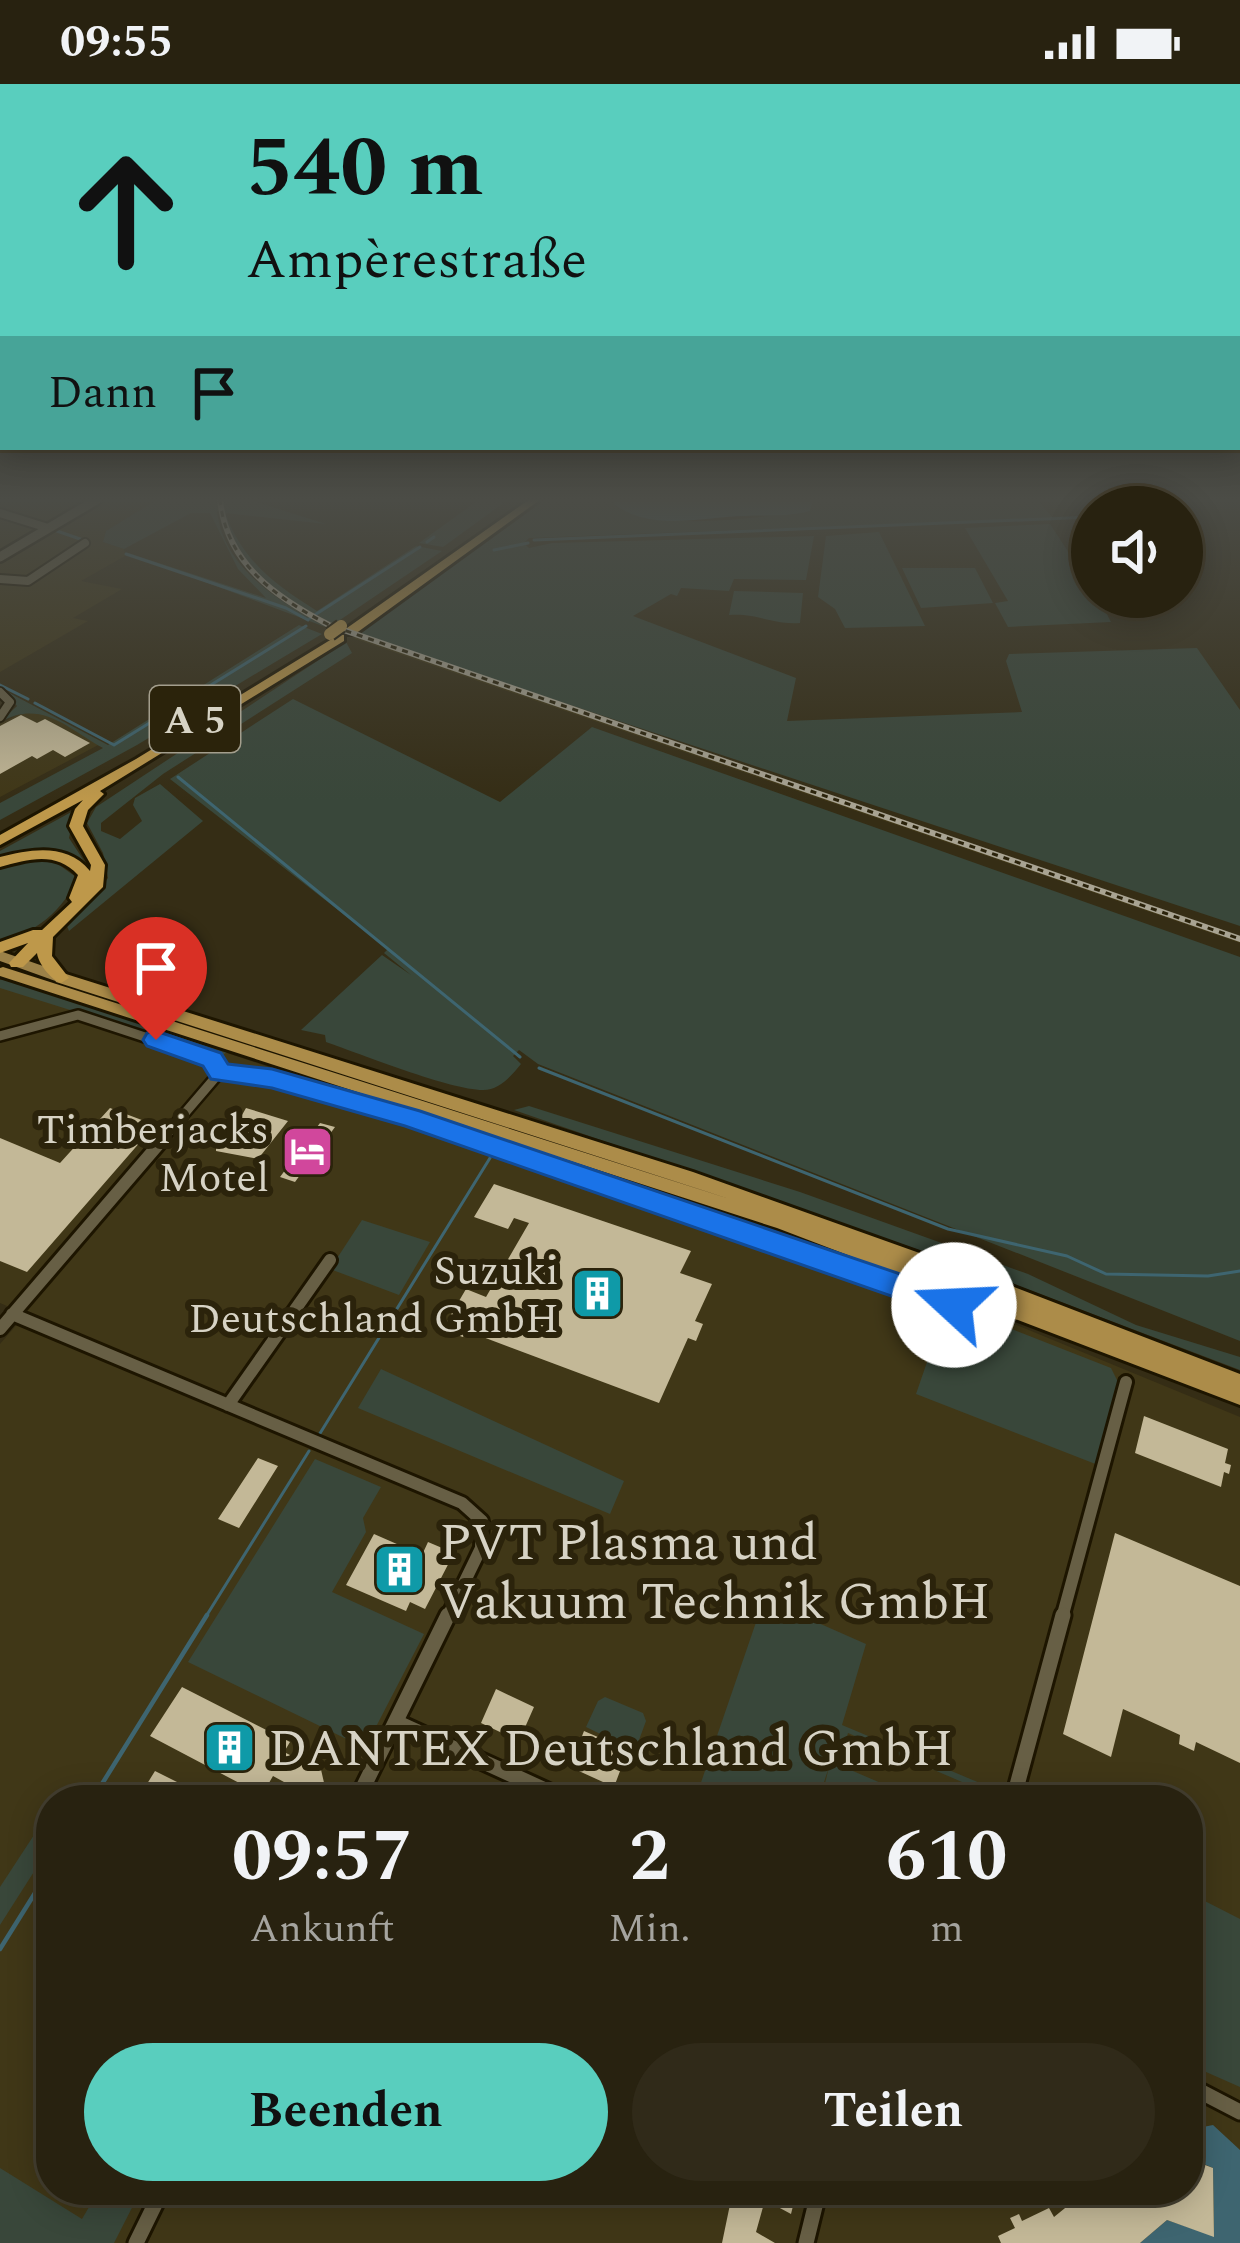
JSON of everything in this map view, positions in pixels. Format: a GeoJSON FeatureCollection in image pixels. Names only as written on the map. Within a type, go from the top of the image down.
{"type":"FeatureCollection","features":[{"type":"Feature","properties":{"kind":"highway","name":"A 5"},"geometry":{"type":"LineString","coordinates":[[0,830],[340,632],[384,600]]}},
{"type":"Feature","properties":{"kind":"highway","name":"A 5"},"geometry":{"type":"LineString","coordinates":[[0,841],[141,762],[388,600]]}},
{"type":"Feature","properties":{"kind":"highway"},"geometry":{"type":"LineString","coordinates":[[3,963],[86,901],[98,881],[98,865],[77,832],[79,814],[99,792],[141,762]]}},
{"type":"Feature","properties":{"kind":"highway"},"geometry":{"type":"LineString","coordinates":[[0,862],[46,854],[69,858],[84,870],[80,893],[42,936],[44,957],[61,979],[566,1137],[837,1228],[1240,1382]]}},
{"type":"Feature","properties":{"kind":"highway"},"geometry":{"type":"LineString","coordinates":[[3,963],[782,1223],[1240,1397]]}},
{"type":"Feature","properties":{"kind":"main road"},"geometry":{"type":"LineString","coordinates":[[3,963],[61,979]]}},
{"type":"Feature","properties":{"kind":"street"},"geometry":{"type":"LineString","coordinates":[[0,692],[10,702],[0,717]]}},
{"type":"Feature","properties":{"kind":"street"},"geometry":{"type":"LineString","coordinates":[[0,1036],[78,1015],[212,1059],[220,1072]]}},
{"type":"Feature","properties":{"kind":"street"},"geometry":{"type":"LineString","coordinates":[[220,1072],[272,1078],[410,1118],[954,1305]]}},
{"type":"Feature","properties":{"kind":"street"},"geometry":{"type":"LineString","coordinates":[[0,1329],[220,1072]]}},
{"type":"Feature","properties":{"kind":"street"},"geometry":{"type":"LineString","coordinates":[[228,1405],[330,1260]]}},
{"type":"Feature","properties":{"kind":"street"},"geometry":{"type":"LineString","coordinates":[[13,1314],[462,1503],[482,1521],[481,1548],[364,1785]]}},
{"type":"Feature","properties":{"kind":"street"},"geometry":{"type":"LineString","coordinates":[[1017,1785],[1126,1382]]}},
{"type":"Feature","properties":{"kind":"street"},"geometry":{"type":"LineString","coordinates":[[396,1722],[534,1785]]}},
{"type":"Feature","properties":{"kind":"street"},"geometry":{"type":"LineString","coordinates":[[1203,2093],[1236,2112]]}},
{"type":"Feature","properties":{"kind":"street"},"geometry":{"type":"LineString","coordinates":[[136,2243],[155,2205]]}},
{"type":"Feature","properties":{"kind":"street"},"geometry":{"type":"LineString","coordinates":[[806,2243],[815,2205]]}},
{"type":"Feature","properties":{"kind":"shaded area"},"geometry":{"type":"Polygon","coordinates":[[[0,600],[104,600],[73,618],[88,621],[0,672],[0,600]]]}},
{"type":"Feature","properties":{"kind":"shaded area"},"geometry":{"type":"Polygon","coordinates":[[[358,635],[1240,936],[1240,943],[353,638],[358,635]]]}},
{"type":"Feature","properties":{"kind":"shaded area"},"geometry":{"type":"Polygon","coordinates":[[[32,707],[102,743],[0,797],[0,724],[32,707]]]}},
{"type":"Feature","properties":{"kind":"shaded area"},"geometry":{"type":"Polygon","coordinates":[[[0,976],[951,1298],[1240,1417],[1240,2243],[0,2243],[0,1344],[26,1314],[0,1303],[0,976]]]}},
{"type":"Feature","properties":{"kind":"green space"},"geometry":{"type":"Polygon","coordinates":[[[252,600],[281,600],[328,628],[252,600]]]}},
{"type":"Feature","properties":{"kind":"green space"},"geometry":{"type":"Polygon","coordinates":[[[290,600],[300,600],[317,611],[334,600],[370,600],[334,624],[290,600]]]}},
{"type":"Feature","properties":{"kind":"green space"},"geometry":{"type":"Polygon","coordinates":[[[406,600],[661,600],[633,616],[796,678],[787,721],[1022,712],[1006,661],[1009,654],[1197,648],[1240,710],[1240,926],[358,635],[406,600]]]}},
{"type":"Feature","properties":{"kind":"green space"},"geometry":{"type":"Polygon","coordinates":[[[732,600],[802,600],[800,623],[729,615],[732,600]]]}},
{"type":"Feature","properties":{"kind":"green space"},"geometry":{"type":"Polygon","coordinates":[[[822,600],[912,600],[925,626],[845,628],[835,609],[822,600]]]}},
{"type":"Feature","properties":{"kind":"green space"},"geometry":{"type":"Polygon","coordinates":[[[917,600],[993,603],[921,608],[917,600]]]}},
{"type":"Feature","properties":{"kind":"green space"},"geometry":{"type":"Polygon","coordinates":[[[1071,600],[1071,618],[1109,618],[1111,622],[1008,627],[995,603],[1071,600]]]}},
{"type":"Feature","properties":{"kind":"green space"},"geometry":{"type":"Polygon","coordinates":[[[299,625],[322,634],[0,820],[0,803],[103,748],[41,715],[28,713],[0,722],[17,706],[0,688],[108,745],[299,625]]]}},
{"type":"Feature","properties":{"kind":"green space"},"geometry":{"type":"Polygon","coordinates":[[[346,642],[352,653],[163,774],[101,823],[101,831],[120,839],[142,821],[133,805],[135,798],[160,784],[203,821],[69,931],[67,926],[108,878],[103,853],[87,823],[96,807],[346,642]]]}},
{"type":"Feature","properties":{"kind":"green space"},"geometry":{"type":"Polygon","coordinates":[[[293,699],[500,802],[592,727],[1240,957],[1240,1341],[538,1064],[519,1050],[513,1056],[521,1064],[513,1073],[500,1085],[483,1090],[405,1070],[326,1042],[325,1035],[301,1030],[382,955],[411,975],[384,953],[388,949],[170,779],[293,699]]]}},
{"type":"Feature","properties":{"kind":"green space"},"geometry":{"type":"Polygon","coordinates":[[[75,810],[69,838],[88,867],[68,855],[46,850],[0,860],[0,851],[75,810]]]}},
{"type":"Feature","properties":{"kind":"green space"},"geometry":{"type":"Polygon","coordinates":[[[55,862],[76,877],[71,889],[47,919],[0,942],[0,867],[55,862]]]}},
{"type":"Feature","properties":{"kind":"green space"},"geometry":{"type":"Polygon","coordinates":[[[0,980],[227,1052],[220,1057],[0,988],[0,980]]]}},
{"type":"Feature","properties":{"kind":"green space"},"geometry":{"type":"Polygon","coordinates":[[[529,1106],[800,1192],[1028,1274],[1136,1325],[1240,1357],[1240,1370],[971,1268],[514,1110],[529,1106]]]}},
{"type":"Feature","properties":{"kind":"green space"},"geometry":{"type":"Polygon","coordinates":[[[362,1220],[430,1242],[399,1295],[330,1269],[362,1220]]]}},
{"type":"Feature","properties":{"kind":"green space"},"geometry":{"type":"Polygon","coordinates":[[[946,1307],[1111,1368],[1119,1384],[1098,1465],[916,1394],[946,1307]]]}},
{"type":"Feature","properties":{"kind":"green space"},"geometry":{"type":"Polygon","coordinates":[[[381,1369],[624,1481],[610,1514],[358,1408],[381,1369]]]}},
{"type":"Feature","properties":{"kind":"green space"},"geometry":{"type":"Polygon","coordinates":[[[315,1459],[381,1487],[363,1518],[366,1532],[332,1592],[424,1634],[365,1748],[188,1662],[315,1459]]]}},
{"type":"Feature","properties":{"kind":"green space"},"geometry":{"type":"Polygon","coordinates":[[[764,1599],[866,1644],[842,1725],[985,1785],[969,1785],[848,1733],[839,1765],[885,1785],[825,1785],[829,1767],[823,1785],[700,1785],[764,1599]]]}},
{"type":"Feature","properties":{"kind":"green space"},"geometry":{"type":"Polygon","coordinates":[[[605,1697],[643,1713],[646,1721],[635,1751],[586,1727],[598,1701],[605,1697]]]}},
{"type":"Feature","properties":{"kind":"green space"},"geometry":{"type":"Polygon","coordinates":[[[36,1836],[36,1869],[0,1925],[0,1887],[36,1836]]]}},
{"type":"Feature","properties":{"kind":"green space"},"geometry":{"type":"Polygon","coordinates":[[[1203,1900],[1240,1919],[1240,2087],[1203,2071],[1203,1900]]]}},
{"type":"Feature","properties":{"kind":"green space"},"geometry":{"type":"Polygon","coordinates":[[[0,2168],[36,2190],[36,2205],[59,2205],[82,2219],[90,2205],[133,2205],[114,2243],[0,2243],[0,2168]]]}},
{"type":"Feature","properties":{"kind":"water"},"geometry":{"type":"Polygon","coordinates":[[[1213,2125],[1240,2150],[1240,2243],[1140,2243],[1167,2220],[1214,2236],[1213,2168],[1203,2160],[1203,2127],[1213,2125]]]}},
{"type":"Feature","properties":{"kind":"building"},"geometry":{"type":"Polygon","coordinates":[[[21,715],[37,723],[45,719],[90,743],[65,757],[53,750],[37,759],[32,756],[0,774],[0,726],[21,715]]]}},
{"type":"Feature","properties":{"kind":"building"},"geometry":{"type":"Polygon","coordinates":[[[110,1108],[155,1125],[27,1272],[0,1261],[0,1138],[60,1163],[110,1108]]]}},
{"type":"Feature","properties":{"kind":"building"},"geometry":{"type":"Polygon","coordinates":[[[246,1108],[288,1121],[258,1159],[216,1151],[216,1142],[230,1136],[246,1108]]]}},
{"type":"Feature","properties":{"kind":"building","name":"Timberjacks Motel"},"geometry":{"type":"Polygon","coordinates":[[[320,1123],[335,1127],[295,1182],[280,1177],[320,1123]]]}},
{"type":"Feature","properties":{"kind":"building","name":"Suzuki Deutschland GmbH"},"geometry":{"type":"Polygon","coordinates":[[[494,1184],[691,1251],[680,1273],[712,1284],[695,1321],[703,1324],[696,1341],[688,1338],[659,1403],[467,1331],[463,1337],[442,1330],[466,1289],[486,1297],[529,1223],[514,1218],[508,1229],[474,1217],[494,1184]]]}},
{"type":"Feature","properties":{"kind":"building"},"geometry":{"type":"Polygon","coordinates":[[[1144,1416],[1228,1449],[1225,1463],[1231,1465],[1221,1487],[1135,1453],[1144,1416]]]}},
{"type":"Feature","properties":{"kind":"building"},"geometry":{"type":"Polygon","coordinates":[[[258,1458],[278,1466],[239,1528],[218,1519],[258,1458]]]}},
{"type":"Feature","properties":{"kind":"building"},"geometry":{"type":"Polygon","coordinates":[[[1115,1533],[1240,1586],[1240,1763],[1196,1742],[1194,1751],[1179,1744],[1180,1735],[1123,1709],[1111,1757],[1063,1734],[1115,1533]]]}},
{"type":"Feature","properties":{"kind":"building","name":"PVT Plasma und Vakuum Technik GmbH"},"geometry":{"type":"Polygon","coordinates":[[[374,1534],[422,1555],[428,1542],[454,1553],[425,1609],[410,1602],[406,1611],[346,1585],[374,1534]]]}},
{"type":"Feature","properties":{"kind":"building","name":"DANTEX Deutschland GmbH"},"geometry":{"type":"Polygon","coordinates":[[[182,1687],[290,1742],[284,1752],[298,1759],[317,1752],[325,1785],[285,1785],[273,1776],[268,1785],[243,1785],[150,1736],[182,1687]]]}},
{"type":"Feature","properties":{"kind":"building"},"geometry":{"type":"Polygon","coordinates":[[[496,1689],[534,1707],[519,1741],[481,1723],[496,1689]]]}},
{"type":"Feature","properties":{"kind":"building"},"geometry":{"type":"Polygon","coordinates":[[[584,1731],[628,1750],[615,1785],[570,1767],[584,1731]]]}},
{"type":"Feature","properties":{"kind":"building"},"geometry":{"type":"Polygon","coordinates":[[[155,1771],[183,1785],[146,1785],[155,1771]]]}},
{"type":"Feature","properties":{"kind":"building"},"geometry":{"type":"Polygon","coordinates":[[[1203,2164],[1213,2168],[1214,2237],[1167,2220],[1140,2243],[1001,2243],[998,2236],[1015,2228],[1010,2218],[1019,2214],[1022,2221],[1049,2208],[1054,2217],[1069,2205],[1203,2205],[1203,2164]]]}},
{"type":"Feature","properties":{"kind":"building"},"geometry":{"type":"Polygon","coordinates":[[[730,2205],[764,2205],[756,2232],[775,2243],[722,2243],[730,2205]]]}},
{"type":"Feature","properties":{"kind":"waterway"},"geometry":{"type":"LineString","coordinates":[[262,600],[308,620]]}},
{"type":"Feature","properties":{"kind":"waterway"},"geometry":{"type":"LineString","coordinates":[[310,618],[338,600]]}},
{"type":"Feature","properties":{"kind":"waterway"},"geometry":{"type":"LineString","coordinates":[[35,703],[114,745],[306,626]]}},
{"type":"Feature","properties":{"kind":"waterway"},"geometry":{"type":"LineString","coordinates":[[0,685],[28,699]]}},
{"type":"Feature","properties":{"kind":"waterway"},"geometry":{"type":"LineString","coordinates":[[178,777],[520,1057]]}},
{"type":"Feature","properties":{"kind":"waterway"},"geometry":{"type":"LineString","coordinates":[[539,1068],[948,1229],[1067,1256],[1106,1274],[1208,1276],[1240,1271]]}},
{"type":"Feature","properties":{"kind":"waterway"},"geometry":{"type":"LineString","coordinates":[[319,1435],[490,1158]]}},
{"type":"Feature","properties":{"kind":"waterway"},"geometry":{"type":"LineString","coordinates":[[205,1618],[309,1451]]}},
{"type":"Feature","properties":{"kind":"waterway"},"geometry":{"type":"LineString","coordinates":[[101,1785],[207,1615]]}},
{"type":"Feature","properties":{"kind":"waterway"},"geometry":{"type":"LineString","coordinates":[[0,1949],[36,1891]]}},
{"type":"Feature","properties":{"kind":"railway"},"geometry":{"type":"LineString","coordinates":[[287,600],[329,625],[1240,939]]}},
{"type":"Feature","properties":{"kind":"place","name":"Timberjacks Motel"},"geometry":{"type":"Point","coordinates":[308,1152]}},
{"type":"Feature","properties":{"kind":"place","name":"Suzuki Deutschland GmbH"},"geometry":{"type":"Point","coordinates":[598,1293]}},
{"type":"Feature","properties":{"kind":"place","name":"PVT Plasma und Vakuum Technik GmbH"},"geometry":{"type":"Point","coordinates":[400,1570]}},
{"type":"Feature","properties":{"kind":"place","name":"DANTEX Deutschland GmbH"},"geometry":{"type":"Point","coordinates":[229,1747]}},
{"type":"Feature","properties":{"kind":"route"},"geometry":{"type":"LineString","coordinates":[[156,1040],[212,1059],[220,1072],[272,1078],[410,1118],[954,1305]]}}]}
